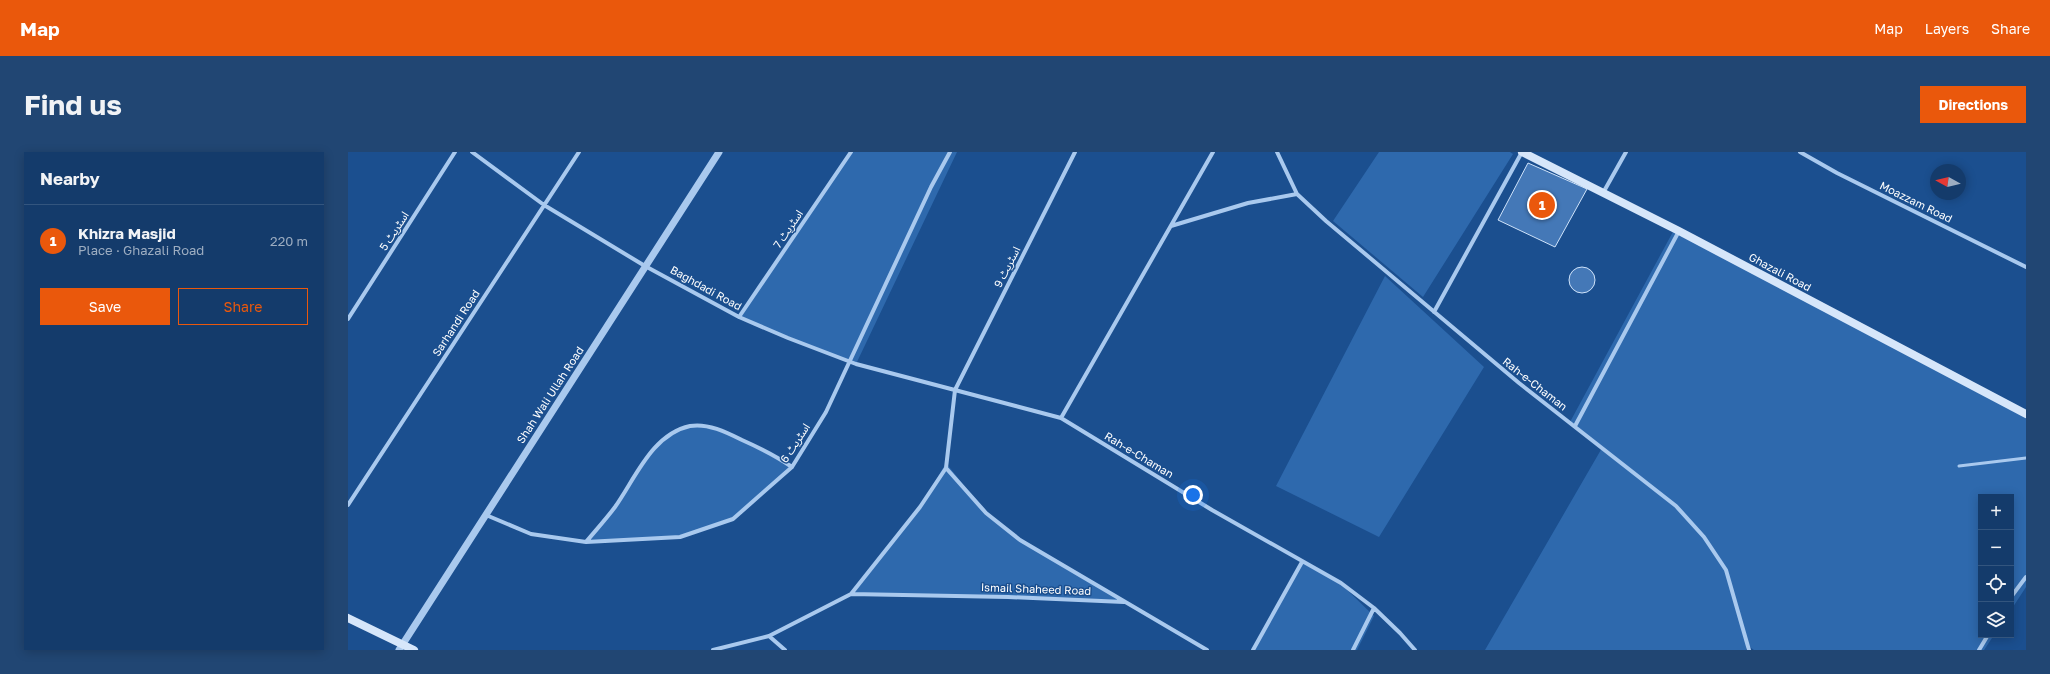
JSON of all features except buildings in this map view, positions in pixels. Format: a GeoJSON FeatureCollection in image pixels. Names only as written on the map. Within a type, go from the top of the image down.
{"type":"FeatureCollection","features":[{"type":"Feature","properties":{"kind":"main road","name":"Ghazali Road"},"geometry":{"type":"LineString","coordinates":[[1522,152],[1679,231],[2026,414]]}},
{"type":"Feature","properties":{"kind":"main road"},"geometry":{"type":"LineString","coordinates":[[348,618],[401,647],[414,650]]}},
{"type":"Feature","properties":{"kind":"street","name":"اسٹریٹ 5"},"geometry":{"type":"LineString","coordinates":[[348,319],[455,152]]}},
{"type":"Feature","properties":{"kind":"street","name":"Baghdadi Road"},"geometry":{"type":"LineString","coordinates":[[472,152],[544,204],[645,266],[739,317],[849,362],[955,390]]}},
{"type":"Feature","properties":{"kind":"street","name":"Sarhandi Road"},"geometry":{"type":"LineString","coordinates":[[348,504],[579,152]]}},
{"type":"Feature","properties":{"kind":"street","name":"Shah Wali Ullah Road"},"geometry":{"type":"LineString","coordinates":[[401,647],[718,152]]}},
{"type":"Feature","properties":{"kind":"street","name":"اسٹریٹ 7"},"geometry":{"type":"LineString","coordinates":[[739,317],[851,152]]}},
{"type":"Feature","properties":{"kind":"street","name":"اسٹریٹ 6"},"geometry":{"type":"LineString","coordinates":[[486,515],[531,534],[586,542],[680,537],[734,519],[792,467],[826,412],[950,152]]}},
{"type":"Feature","properties":{"kind":"street","name":"اسٹریٹ 9"},"geometry":{"type":"LineString","coordinates":[[955,390],[1075,152]]}},
{"type":"Feature","properties":{"kind":"street"},"geometry":{"type":"LineString","coordinates":[[1061,418],[1213,152]]}},
{"type":"Feature","properties":{"kind":"street","name":"Rah-e-Chaman"},"geometry":{"type":"LineString","coordinates":[[1277,152],[1297,194],[1519,383],[1676,506],[1704,537],[1726,570],[1749,650]]}},
{"type":"Feature","properties":{"kind":"street"},"geometry":{"type":"LineString","coordinates":[[1434,312],[1522,152]]}},
{"type":"Feature","properties":{"kind":"street"},"geometry":{"type":"LineString","coordinates":[[1603,193],[1626,152]]}},
{"type":"Feature","properties":{"kind":"street","name":"Moazzam Road"},"geometry":{"type":"LineString","coordinates":[[1800,152],[1837,173],[2026,267]]}},
{"type":"Feature","properties":{"kind":"street"},"geometry":{"type":"LineString","coordinates":[[1171,226],[1248,203],[1297,194]]}},
{"type":"Feature","properties":{"kind":"street"},"geometry":{"type":"LineString","coordinates":[[1575,426],[1679,231]]}},
{"type":"Feature","properties":{"kind":"street","name":"Rah-e-Chaman"},"geometry":{"type":"LineString","coordinates":[[955,390],[1061,418],[1302,562],[1341,583],[1374,608],[1415,650]]}},
{"type":"Feature","properties":{"kind":"street"},"geometry":{"type":"LineString","coordinates":[[713,650],[769,636],[851,594],[920,507],[946,468],[955,390]]}},
{"type":"Feature","properties":{"kind":"street"},"geometry":{"type":"LineString","coordinates":[[586,542],[615,506],[635,474],[654,450],[671,434],[690,426],[707,426],[727,433],[775,455],[792,467]]}},
{"type":"Feature","properties":{"kind":"street"},"geometry":{"type":"LineString","coordinates":[[946,468],[986,513],[1020,540],[1127,602]]}},
{"type":"Feature","properties":{"kind":"street"},"geometry":{"type":"LineString","coordinates":[[1253,650],[1302,562]]}},
{"type":"Feature","properties":{"kind":"street"},"geometry":{"type":"LineString","coordinates":[[2014,593],[2026,577]]}},
{"type":"Feature","properties":{"kind":"street","name":"Ismail Shaheed Road"},"geometry":{"type":"LineString","coordinates":[[851,594],[1008,597],[1127,602],[1207,650]]}},
{"type":"Feature","properties":{"kind":"street"},"geometry":{"type":"LineString","coordinates":[[1353,650],[1374,608]]}},
{"type":"Feature","properties":{"kind":"street"},"geometry":{"type":"LineString","coordinates":[[769,636],[785,650]]}},
{"type":"Feature","properties":{"kind":"street"},"geometry":{"type":"LineString","coordinates":[[1979,650],[1986,638]]}},
{"type":"Feature","properties":{"kind":"lane"},"geometry":{"type":"LineString","coordinates":[[1959,466],[2026,458]]}},
{"type":"Feature","properties":{"kind":"shaded area"},"geometry":{"type":"Polygon","coordinates":[[[851,152],[957,152],[856,364],[739,317],[851,152]]]}},
{"type":"Feature","properties":{"kind":"shaded area"},"geometry":{"type":"Polygon","coordinates":[[[1379,152],[1510,152],[1513,154],[1423,297],[1333,221],[1379,152]]]}},
{"type":"Feature","properties":{"kind":"shaded area"},"geometry":{"type":"Polygon","coordinates":[[[1675,228],[2026,416],[2026,587],[2014,605],[2014,494],[1978,494],[1978,638],[1992,638],[1984,650],[1754,650],[1747,645],[1746,650],[1485,650],[1602,448],[1570,422],[1675,228]]]}},
{"type":"Feature","properties":{"kind":"shaded area"},"geometry":{"type":"Polygon","coordinates":[[[1385,276],[1484,367],[1379,537],[1276,486],[1385,276]]]}},
{"type":"Feature","properties":{"kind":"shaded area"},"geometry":{"type":"Polygon","coordinates":[[[690,426],[707,426],[727,433],[792,467],[733,519],[680,537],[586,542],[615,506],[654,450],[671,434],[690,426]]]}},
{"type":"Feature","properties":{"kind":"shaded area"},"geometry":{"type":"Polygon","coordinates":[[[946,463],[986,513],[1020,540],[1127,602],[851,594],[920,507],[946,463]]]}},
{"type":"Feature","properties":{"kind":"shaded area"},"geometry":{"type":"Polygon","coordinates":[[[1302,562],[1343,586],[1374,616],[1357,650],[1253,650],[1302,562]]]}},
{"type":"Feature","properties":{"kind":"place","name":"Khizra Masjid"},"geometry":{"type":"Point","coordinates":[1542,205]}}]}
